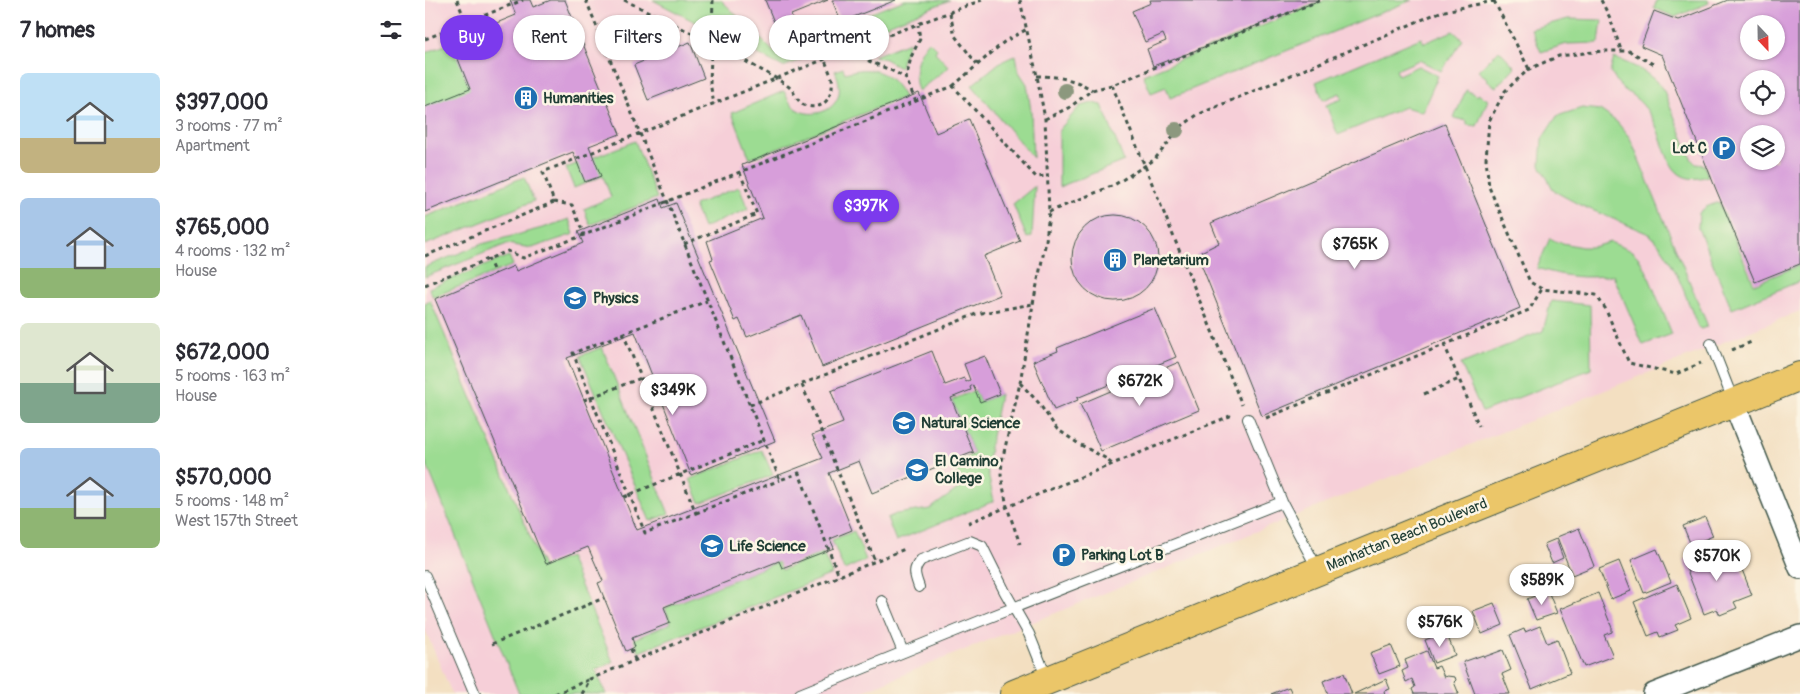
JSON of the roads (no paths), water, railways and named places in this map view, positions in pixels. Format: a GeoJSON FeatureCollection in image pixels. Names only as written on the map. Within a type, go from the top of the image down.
{"type":"FeatureCollection","features":[{"type":"Feature","properties":{"kind":"main road","name":"Manhattan Beach Boulevard"},"geometry":{"type":"LineString","coordinates":[[1014,694],[1800,376]]}},
{"type":"Feature","properties":{"kind":"street"},"geometry":{"type":"LineString","coordinates":[[1734,404],[1800,568]]}},
{"type":"Feature","properties":{"kind":"street"},"geometry":{"type":"LineString","coordinates":[[1655,694],[1800,636]]}},
{"type":"Feature","properties":{"kind":"lane"},"geometry":{"type":"LineString","coordinates":[[1711,344],[1734,404]]}},
{"type":"Feature","properties":{"kind":"lane"},"geometry":{"type":"LineString","coordinates":[[1248,420],[1282,502],[1318,571]]}},
{"type":"Feature","properties":{"kind":"lane"},"geometry":{"type":"LineString","coordinates":[[800,694],[1282,502]]}},
{"type":"Feature","properties":{"kind":"lane"},"geometry":{"type":"LineString","coordinates":[[919,587],[914,572],[921,560],[970,541],[982,546],[1029,634],[1048,680]]}},
{"type":"Feature","properties":{"kind":"lane"},"geometry":{"type":"LineString","coordinates":[[425,576],[475,694]]}},
{"type":"Feature","properties":{"kind":"lane"},"geometry":{"type":"LineString","coordinates":[[882,601],[903,652]]}},
{"type":"Feature","properties":{"kind":"place","name":"Humanities"},"geometry":{"type":"Point","coordinates":[526,98]}},
{"type":"Feature","properties":{"kind":"place","name":"Lot C"},"geometry":{"type":"Point","coordinates":[1724,148]}},
{"type":"Feature","properties":{"kind":"place","name":"Planetarium"},"geometry":{"type":"Point","coordinates":[1115,260]}},
{"type":"Feature","properties":{"kind":"place","name":"Physics"},"geometry":{"type":"Point","coordinates":[575,298]}},
{"type":"Feature","properties":{"kind":"place","name":"Natural Science"},"geometry":{"type":"Point","coordinates":[904,423]}},
{"type":"Feature","properties":{"kind":"place","name":"El Camino College"},"geometry":{"type":"Point","coordinates":[917,470]}},
{"type":"Feature","properties":{"kind":"place","name":"Life Science"},"geometry":{"type":"Point","coordinates":[712,546]}},
{"type":"Feature","properties":{"kind":"place","name":"Parking Lot B"},"geometry":{"type":"Point","coordinates":[1064,555]}}]}
